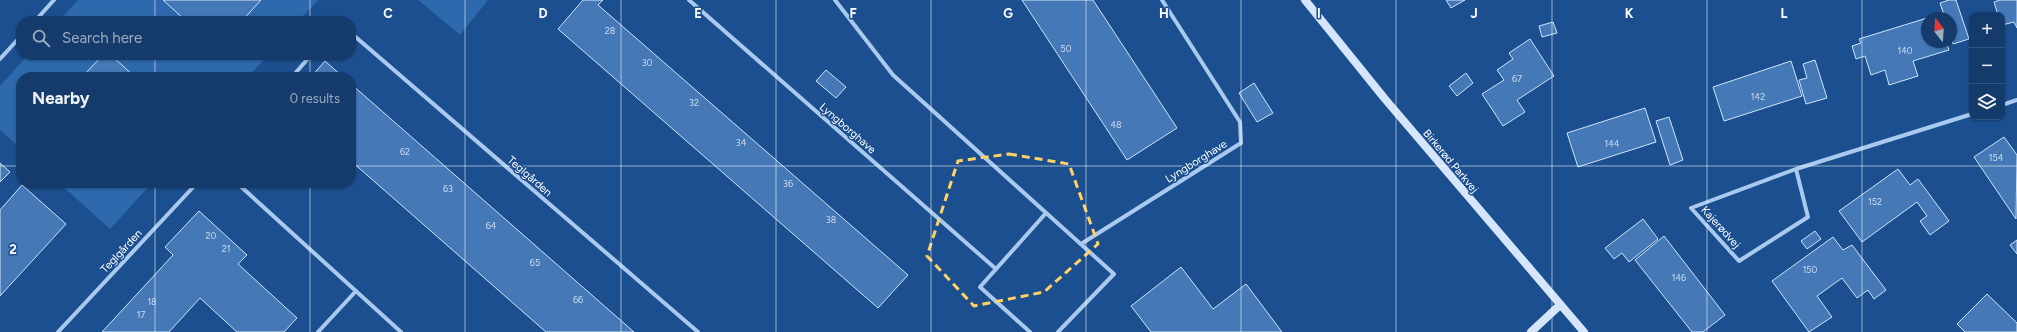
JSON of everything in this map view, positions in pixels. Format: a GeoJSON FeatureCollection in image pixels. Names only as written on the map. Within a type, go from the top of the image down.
{"type":"FeatureCollection","features":[{"type":"Feature","properties":{"kind":"street"},"geometry":{"type":"LineString","coordinates":[[40,16],[54,0]]}},
{"type":"Feature","properties":{"kind":"street","name":"Lyngborghave"},"geometry":{"type":"LineString","coordinates":[[689,0],[996,269]]}},
{"type":"Feature","properties":{"kind":"street"},"geometry":{"type":"LineString","coordinates":[[835,0],[893,75],[1114,274],[1058,332]]}},
{"type":"Feature","properties":{"kind":"street","name":"Lyngborghave"},"geometry":{"type":"LineString","coordinates":[[1081,244],[1241,143],[1240,122],[1162,0]]}},
{"type":"Feature","properties":{"kind":"street","name":"Birkerød Parkvej"},"geometry":{"type":"LineString","coordinates":[[1305,0],[1385,99],[1584,332]]}},
{"type":"Feature","properties":{"kind":"street","name":"Teglgården"},"geometry":{"type":"LineString","coordinates":[[356,37],[698,332]]}},
{"type":"Feature","properties":{"kind":"street"},"geometry":{"type":"LineString","coordinates":[[0,59],[16,41]]}},
{"type":"Feature","properties":{"kind":"street"},"geometry":{"type":"LineString","coordinates":[[296,72],[307,60]]}},
{"type":"Feature","properties":{"kind":"street"},"geometry":{"type":"LineString","coordinates":[[2005,104],[2017,100]]}},
{"type":"Feature","properties":{"kind":"street","name":"Kajerødvej"},"geometry":{"type":"LineString","coordinates":[[1796,169],[1808,217],[1740,261],[1691,208],[1796,169],[1969,115]]}},
{"type":"Feature","properties":{"kind":"street","name":"Teglgården"},"geometry":{"type":"LineString","coordinates":[[58,332],[192,188]]}},
{"type":"Feature","properties":{"kind":"street"},"geometry":{"type":"LineString","coordinates":[[243,188],[401,332]]}},
{"type":"Feature","properties":{"kind":"street"},"geometry":{"type":"LineString","coordinates":[[1030,332],[980,287],[1046,213]]}},
{"type":"Feature","properties":{"kind":"street"},"geometry":{"type":"LineString","coordinates":[[318,332],[356,291]]}},
{"type":"Feature","properties":{"kind":"street"},"geometry":{"type":"LineString","coordinates":[[1531,332],[1560,305]]}},
{"type":"Feature","properties":{"kind":"highlighted area"},"geometry":{"type":"Polygon","coordinates":[[[1009,154],[1069,164],[1098,244],[1044,292],[974,306],[927,256],[958,161],[1009,154]]]}},
{"type":"Feature","properties":{"kind":"shaded area"},"geometry":{"type":"Polygon","coordinates":[[[78,0],[318,0],[304,16],[64,16],[78,0]]]}},
{"type":"Feature","properties":{"kind":"shaded area"},"geometry":{"type":"Polygon","coordinates":[[[418,0],[488,0],[460,35],[418,0]]]}},
{"type":"Feature","properties":{"kind":"shaded area"},"geometry":{"type":"Polygon","coordinates":[[[23,60],[263,60],[253,72],[16,72],[16,144],[0,130],[0,86],[23,60]]]}},
{"type":"Feature","properties":{"kind":"shaded area"},"geometry":{"type":"Polygon","coordinates":[[[65,188],[147,188],[110,229],[65,188]]]}},
{"type":"Feature","properties":{"kind":"building"},"geometry":{"type":"Polygon","coordinates":[[[163,0],[261,0],[247,16],[181,16],[163,0]]]}},
{"type":"Feature","properties":{"kind":"building"},"geometry":{"type":"Polygon","coordinates":[[[583,0],[603,0],[598,5],[908,275],[878,308],[558,29],[583,0]]]}},
{"type":"Feature","properties":{"kind":"building"},"geometry":{"type":"Polygon","coordinates":[[[1022,0],[1093,0],[1177,128],[1127,160],[1022,0]]]}},
{"type":"Feature","properties":{"kind":"building"},"geometry":{"type":"Polygon","coordinates":[[[1446,0],[1465,0],[1451,8],[1446,0]]]}},
{"type":"Feature","properties":{"kind":"building"},"geometry":{"type":"Polygon","coordinates":[[[1949,0],[1956,0],[1969,39],[1957,43],[1957,12],[1943,12],[1940,3],[1949,0]]]}},
{"type":"Feature","properties":{"kind":"building"},"geometry":{"type":"Polygon","coordinates":[[[2000,0],[2017,0],[2017,28],[2014,22],[2005,24],[2005,12],[1997,12],[1994,2],[2000,0]]]}},
{"type":"Feature","properties":{"kind":"building"},"geometry":{"type":"Polygon","coordinates":[[[1921,20],[1921,48],[1948,48],[1949,50],[1913,61],[1918,76],[1889,85],[1885,70],[1871,75],[1865,56],[1856,59],[1852,46],[1861,43],[1859,39],[1921,20]]]}},
{"type":"Feature","properties":{"kind":"building"},"geometry":{"type":"Polygon","coordinates":[[[1553,22],[1557,33],[1542,37],[1539,26],[1553,22]]]}},
{"type":"Feature","properties":{"kind":"building"},"geometry":{"type":"Polygon","coordinates":[[[1530,39],[1554,76],[1517,100],[1525,112],[1503,126],[1482,94],[1504,80],[1497,70],[1513,59],[1509,53],[1530,39]]]}},
{"type":"Feature","properties":{"kind":"building"},"geometry":{"type":"Polygon","coordinates":[[[98,60],[116,60],[130,72],[87,72],[98,60]]]}},
{"type":"Feature","properties":{"kind":"building"},"geometry":{"type":"Polygon","coordinates":[[[1815,60],[1827,98],[1806,104],[1799,80],[1807,78],[1803,64],[1815,60]]]}},
{"type":"Feature","properties":{"kind":"building"},"geometry":{"type":"Polygon","coordinates":[[[325,61],[337,72],[315,72],[325,61]]]}},
{"type":"Feature","properties":{"kind":"building"},"geometry":{"type":"Polygon","coordinates":[[[1791,61],[1802,96],[1724,121],[1713,87],[1791,61]]]}},
{"type":"Feature","properties":{"kind":"building"},"geometry":{"type":"Polygon","coordinates":[[[826,70],[846,87],[836,98],[816,81],[826,70]]]}},
{"type":"Feature","properties":{"kind":"building"},"geometry":{"type":"Polygon","coordinates":[[[1466,73],[1473,83],[1457,96],[1449,86],[1466,73]]]}},
{"type":"Feature","properties":{"kind":"building"},"geometry":{"type":"Polygon","coordinates":[[[1254,83],[1273,113],[1257,122],[1239,93],[1254,83]]]}},
{"type":"Feature","properties":{"kind":"building"},"geometry":{"type":"Polygon","coordinates":[[[356,88],[634,332],[546,332],[356,165],[356,88]]]}},
{"type":"Feature","properties":{"kind":"building"},"geometry":{"type":"Polygon","coordinates":[[[1645,108],[1656,142],[1578,167],[1567,133],[1645,108]]]}},
{"type":"Feature","properties":{"kind":"building"},"geometry":{"type":"Polygon","coordinates":[[[1669,117],[1683,160],[1670,165],[1656,121],[1669,117]]]}},
{"type":"Feature","properties":{"kind":"building"},"geometry":{"type":"Polygon","coordinates":[[[2004,137],[2017,155],[2016,219],[1974,157],[2004,137]]]}},
{"type":"Feature","properties":{"kind":"building"},"geometry":{"type":"Polygon","coordinates":[[[0,163],[10,172],[0,182],[0,163]]]}},
{"type":"Feature","properties":{"kind":"building"},"geometry":{"type":"Polygon","coordinates":[[[1898,169],[1910,185],[1918,179],[1949,221],[1930,235],[1920,221],[1927,216],[1917,202],[1862,242],[1839,211],[1898,169]]]}},
{"type":"Feature","properties":{"kind":"building"},"geometry":{"type":"Polygon","coordinates":[[[19,188],[25,188],[66,224],[0,296],[0,210],[19,188]]]}},
{"type":"Feature","properties":{"kind":"building"},"geometry":{"type":"Polygon","coordinates":[[[199,211],[247,255],[238,264],[297,318],[284,332],[237,332],[200,298],[169,332],[102,332],[173,255],[165,247],[199,211]]]}},
{"type":"Feature","properties":{"kind":"building"},"geometry":{"type":"Polygon","coordinates":[[[1643,219],[1658,239],[1629,262],[1622,253],[1614,259],[1605,248],[1643,219]]]}},
{"type":"Feature","properties":{"kind":"building"},"geometry":{"type":"Polygon","coordinates":[[[1815,231],[1821,239],[1807,249],[1801,241],[1815,231]]]}},
{"type":"Feature","properties":{"kind":"building"},"geometry":{"type":"Polygon","coordinates":[[[1664,236],[1725,315],[1703,332],[1692,332],[1635,260],[1664,236]]]}},
{"type":"Feature","properties":{"kind":"building"},"geometry":{"type":"Polygon","coordinates":[[[1833,237],[1843,250],[1852,245],[1886,290],[1874,299],[1868,290],[1857,298],[1842,278],[1817,296],[1832,317],[1809,332],[1772,281],[1833,237]]]}},
{"type":"Feature","properties":{"kind":"building"},"geometry":{"type":"Polygon","coordinates":[[[2017,240],[2017,254],[2010,245],[2017,240]]]}},
{"type":"Feature","properties":{"kind":"building"},"geometry":{"type":"Polygon","coordinates":[[[1181,267],[1213,309],[1246,284],[1282,332],[1151,332],[1131,306],[1181,267]]]}},
{"type":"Feature","properties":{"kind":"building"},"geometry":{"type":"Polygon","coordinates":[[[1987,294],[2017,323],[2017,332],[1965,332],[1957,324],[1987,294]]]}}]}
